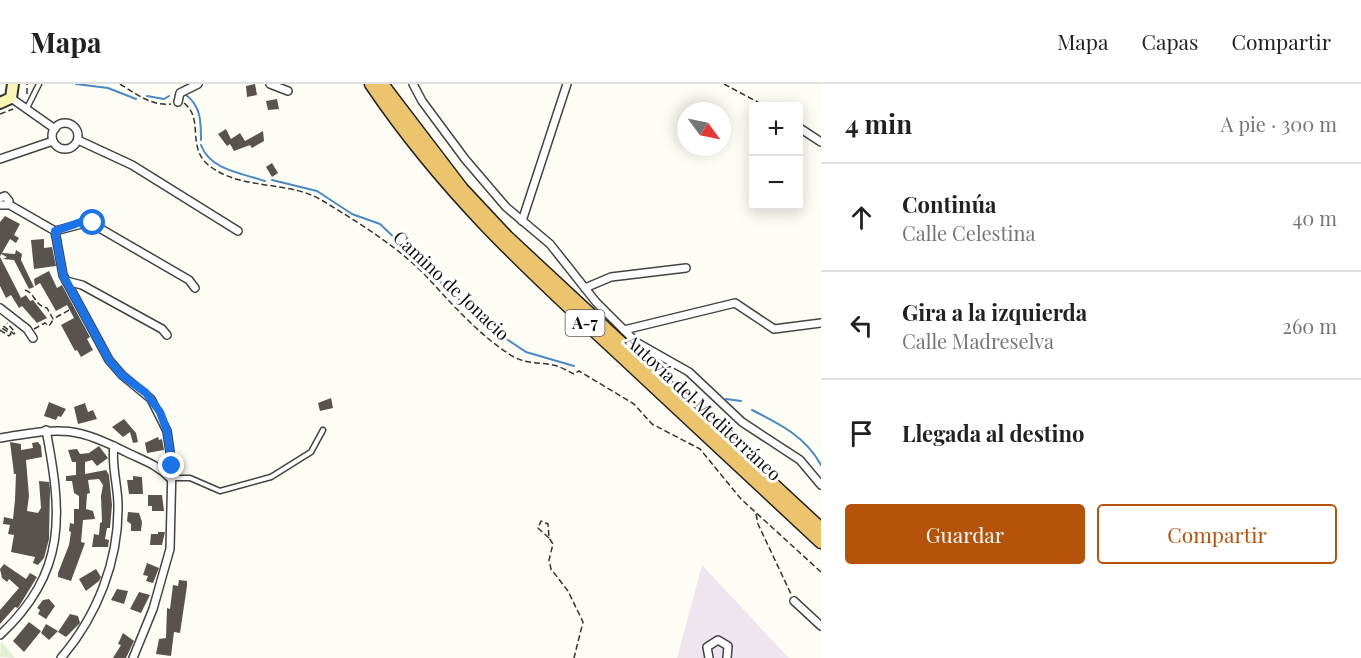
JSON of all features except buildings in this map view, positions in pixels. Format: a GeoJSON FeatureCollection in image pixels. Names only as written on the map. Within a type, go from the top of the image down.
{"type":"FeatureCollection","features":[{"type":"Feature","properties":{"kind":"highway","name":"Autovía del Mediterráneo"},"geometry":{"type":"LineString","coordinates":[[371,84],[402,130],[447,185],[503,245],[821,542]]}},
{"type":"Feature","properties":{"kind":"highway","name":"Autovía del Mediterráneo"},"geometry":{"type":"LineString","coordinates":[[381,84],[462,189],[507,237],[821,529]]}},
{"type":"Feature","properties":{"kind":"main road"},"geometry":{"type":"LineString","coordinates":[[0,103],[14,88]]}},
{"type":"Feature","properties":{"kind":"street"},"geometry":{"type":"LineString","coordinates":[[178,102],[180,93],[198,84]]}},
{"type":"Feature","properties":{"kind":"street"},"geometry":{"type":"LineString","coordinates":[[270,84],[288,92]]}},
{"type":"Feature","properties":{"kind":"street"},"geometry":{"type":"LineString","coordinates":[[413,84],[422,101],[465,159],[506,207],[550,244],[585,288],[636,342],[697,378],[742,422],[800,460],[821,485]]}},
{"type":"Feature","properties":{"kind":"street"},"geometry":{"type":"LineString","coordinates":[[522,221],[567,84]]}},
{"type":"Feature","properties":{"kind":"street"},"geometry":{"type":"LineString","coordinates":[[14,88],[27,108],[55,129]]}},
{"type":"Feature","properties":{"kind":"street"},"geometry":{"type":"LineString","coordinates":[[62,124],[71,125],[77,131],[78,140],[66,149],[58,147],[53,141],[55,129],[62,124]]}},
{"type":"Feature","properties":{"kind":"street"},"geometry":{"type":"LineString","coordinates":[[803,130],[821,142]]}},
{"type":"Feature","properties":{"kind":"street"},"geometry":{"type":"LineString","coordinates":[[78,140],[132,165],[238,231]]}},
{"type":"Feature","properties":{"kind":"street"},"geometry":{"type":"LineString","coordinates":[[0,159],[53,141]]}},
{"type":"Feature","properties":{"kind":"street"},"geometry":{"type":"LineString","coordinates":[[0,197],[7,197],[2,205],[55,231],[81,222],[89,222],[189,280],[195,288]]}},
{"type":"Feature","properties":{"kind":"street"},"geometry":{"type":"LineString","coordinates":[[55,231],[60,266],[79,305],[112,365],[146,393],[160,412],[169,441],[173,509],[170,549],[153,609],[135,657]]}},
{"type":"Feature","properties":{"kind":"street"},"geometry":{"type":"LineString","coordinates":[[585,288],[610,277],[686,268]]}},
{"type":"Feature","properties":{"kind":"street"},"geometry":{"type":"LineString","coordinates":[[66,281],[81,285],[162,328],[166,335]]}},
{"type":"Feature","properties":{"kind":"street"},"geometry":{"type":"LineString","coordinates":[[624,330],[735,303],[774,329],[821,323]]}},
{"type":"Feature","properties":{"kind":"street"},"geometry":{"type":"LineString","coordinates":[[0,308],[31,335]]}},
{"type":"Feature","properties":{"kind":"street"},"geometry":{"type":"LineString","coordinates":[[0,438],[46,430],[80,431],[155,466],[170,478]]}},
{"type":"Feature","properties":{"kind":"street"},"geometry":{"type":"LineString","coordinates":[[0,635],[15,620],[36,589],[55,540],[58,496],[46,430]]}},
{"type":"Feature","properties":{"kind":"street"},"geometry":{"type":"LineString","coordinates":[[61,658],[96,605],[111,563],[118,521],[114,446]]}},
{"type":"Feature","properties":{"kind":"street"},"geometry":{"type":"LineString","coordinates":[[794,601],[821,626]]}},
{"type":"Feature","properties":{"kind":"street"},"geometry":{"type":"LineString","coordinates":[[709,658],[708,647],[718,640],[728,646],[727,658]]}},
{"type":"Feature","properties":{"kind":"lane"},"geometry":{"type":"LineString","coordinates":[[27,108],[39,84]]}},
{"type":"Feature","properties":{"kind":"lane"},"geometry":{"type":"LineString","coordinates":[[170,478],[186,477],[220,491],[271,477],[311,452],[323,430]]}},
{"type":"Feature","properties":{"kind":"path"},"geometry":{"type":"LineString","coordinates":[[120,84],[160,105],[178,102]]}},
{"type":"Feature","properties":{"kind":"path"},"geometry":{"type":"LineString","coordinates":[[724,84],[758,102]]}},
{"type":"Feature","properties":{"kind":"path","name":"Camino de Jonacio"},"geometry":{"type":"LineString","coordinates":[[178,102],[183,102],[189,107],[195,120],[195,145],[210,167],[246,181],[296,190],[323,200],[392,246],[425,275],[472,325],[509,354],[528,362],[556,366],[574,374],[579,371],[634,404],[652,424],[700,450],[741,499],[756,513]]}},
{"type":"Feature","properties":{"kind":"path"},"geometry":{"type":"LineString","coordinates":[[26,290],[30,291],[40,305],[47,308],[53,319]]}},
{"type":"Feature","properties":{"kind":"path"},"geometry":{"type":"LineString","coordinates":[[31,335],[45,323],[50,326],[53,319],[79,305]]}},
{"type":"Feature","properties":{"kind":"path"},"geometry":{"type":"LineString","coordinates":[[0,330],[9,336],[11,334],[3,326],[14,334],[15,332],[6,325],[7,323],[17,330],[21,324]]}},
{"type":"Feature","properties":{"kind":"path"},"geometry":{"type":"LineString","coordinates":[[756,513],[821,572]]}},
{"type":"Feature","properties":{"kind":"path"},"geometry":{"type":"LineString","coordinates":[[756,513],[758,524],[794,601]]}},
{"type":"Feature","properties":{"kind":"path"},"geometry":{"type":"LineString","coordinates":[[549,538],[538,528],[541,521],[548,524],[549,538],[553,547],[549,560],[551,569],[568,591],[583,622],[574,658]]}},
{"type":"Feature","properties":{"kind":"shaded area"},"geometry":{"type":"Polygon","coordinates":[[[702,565],[789,658],[677,658],[702,565]]]}},
{"type":"Feature","properties":{"kind":"green space"},"geometry":{"type":"Polygon","coordinates":[[[1,641],[15,658],[0,657],[1,641]]]}},
{"type":"Feature","properties":{"kind":"waterway"},"geometry":{"type":"LineString","coordinates":[[76,84],[108,88],[136,99]]}},
{"type":"Feature","properties":{"kind":"waterway"},"geometry":{"type":"LineString","coordinates":[[186,95],[197,109],[201,140]]}},
{"type":"Feature","properties":{"kind":"waterway"},"geometry":{"type":"LineString","coordinates":[[147,96],[164,99],[169,96]]}},
{"type":"Feature","properties":{"kind":"waterway"},"geometry":{"type":"LineString","coordinates":[[201,145],[211,160],[219,165],[265,181]]}},
{"type":"Feature","properties":{"kind":"waterway"},"geometry":{"type":"LineString","coordinates":[[272,180],[317,191],[352,214],[380,224],[487,326],[526,352],[574,366]]}},
{"type":"Feature","properties":{"kind":"waterway"},"geometry":{"type":"LineString","coordinates":[[726,399],[741,401]]}},
{"type":"Feature","properties":{"kind":"waterway"},"geometry":{"type":"LineString","coordinates":[[752,410],[782,426],[800,439],[821,465]]}},
{"type":"Feature","properties":{"kind":"route"},"geometry":{"type":"LineString","coordinates":[[93,223],[85,221],[55,231],[62,271],[112,365],[140,387],[160,412],[167,431],[172,466]]}}]}
